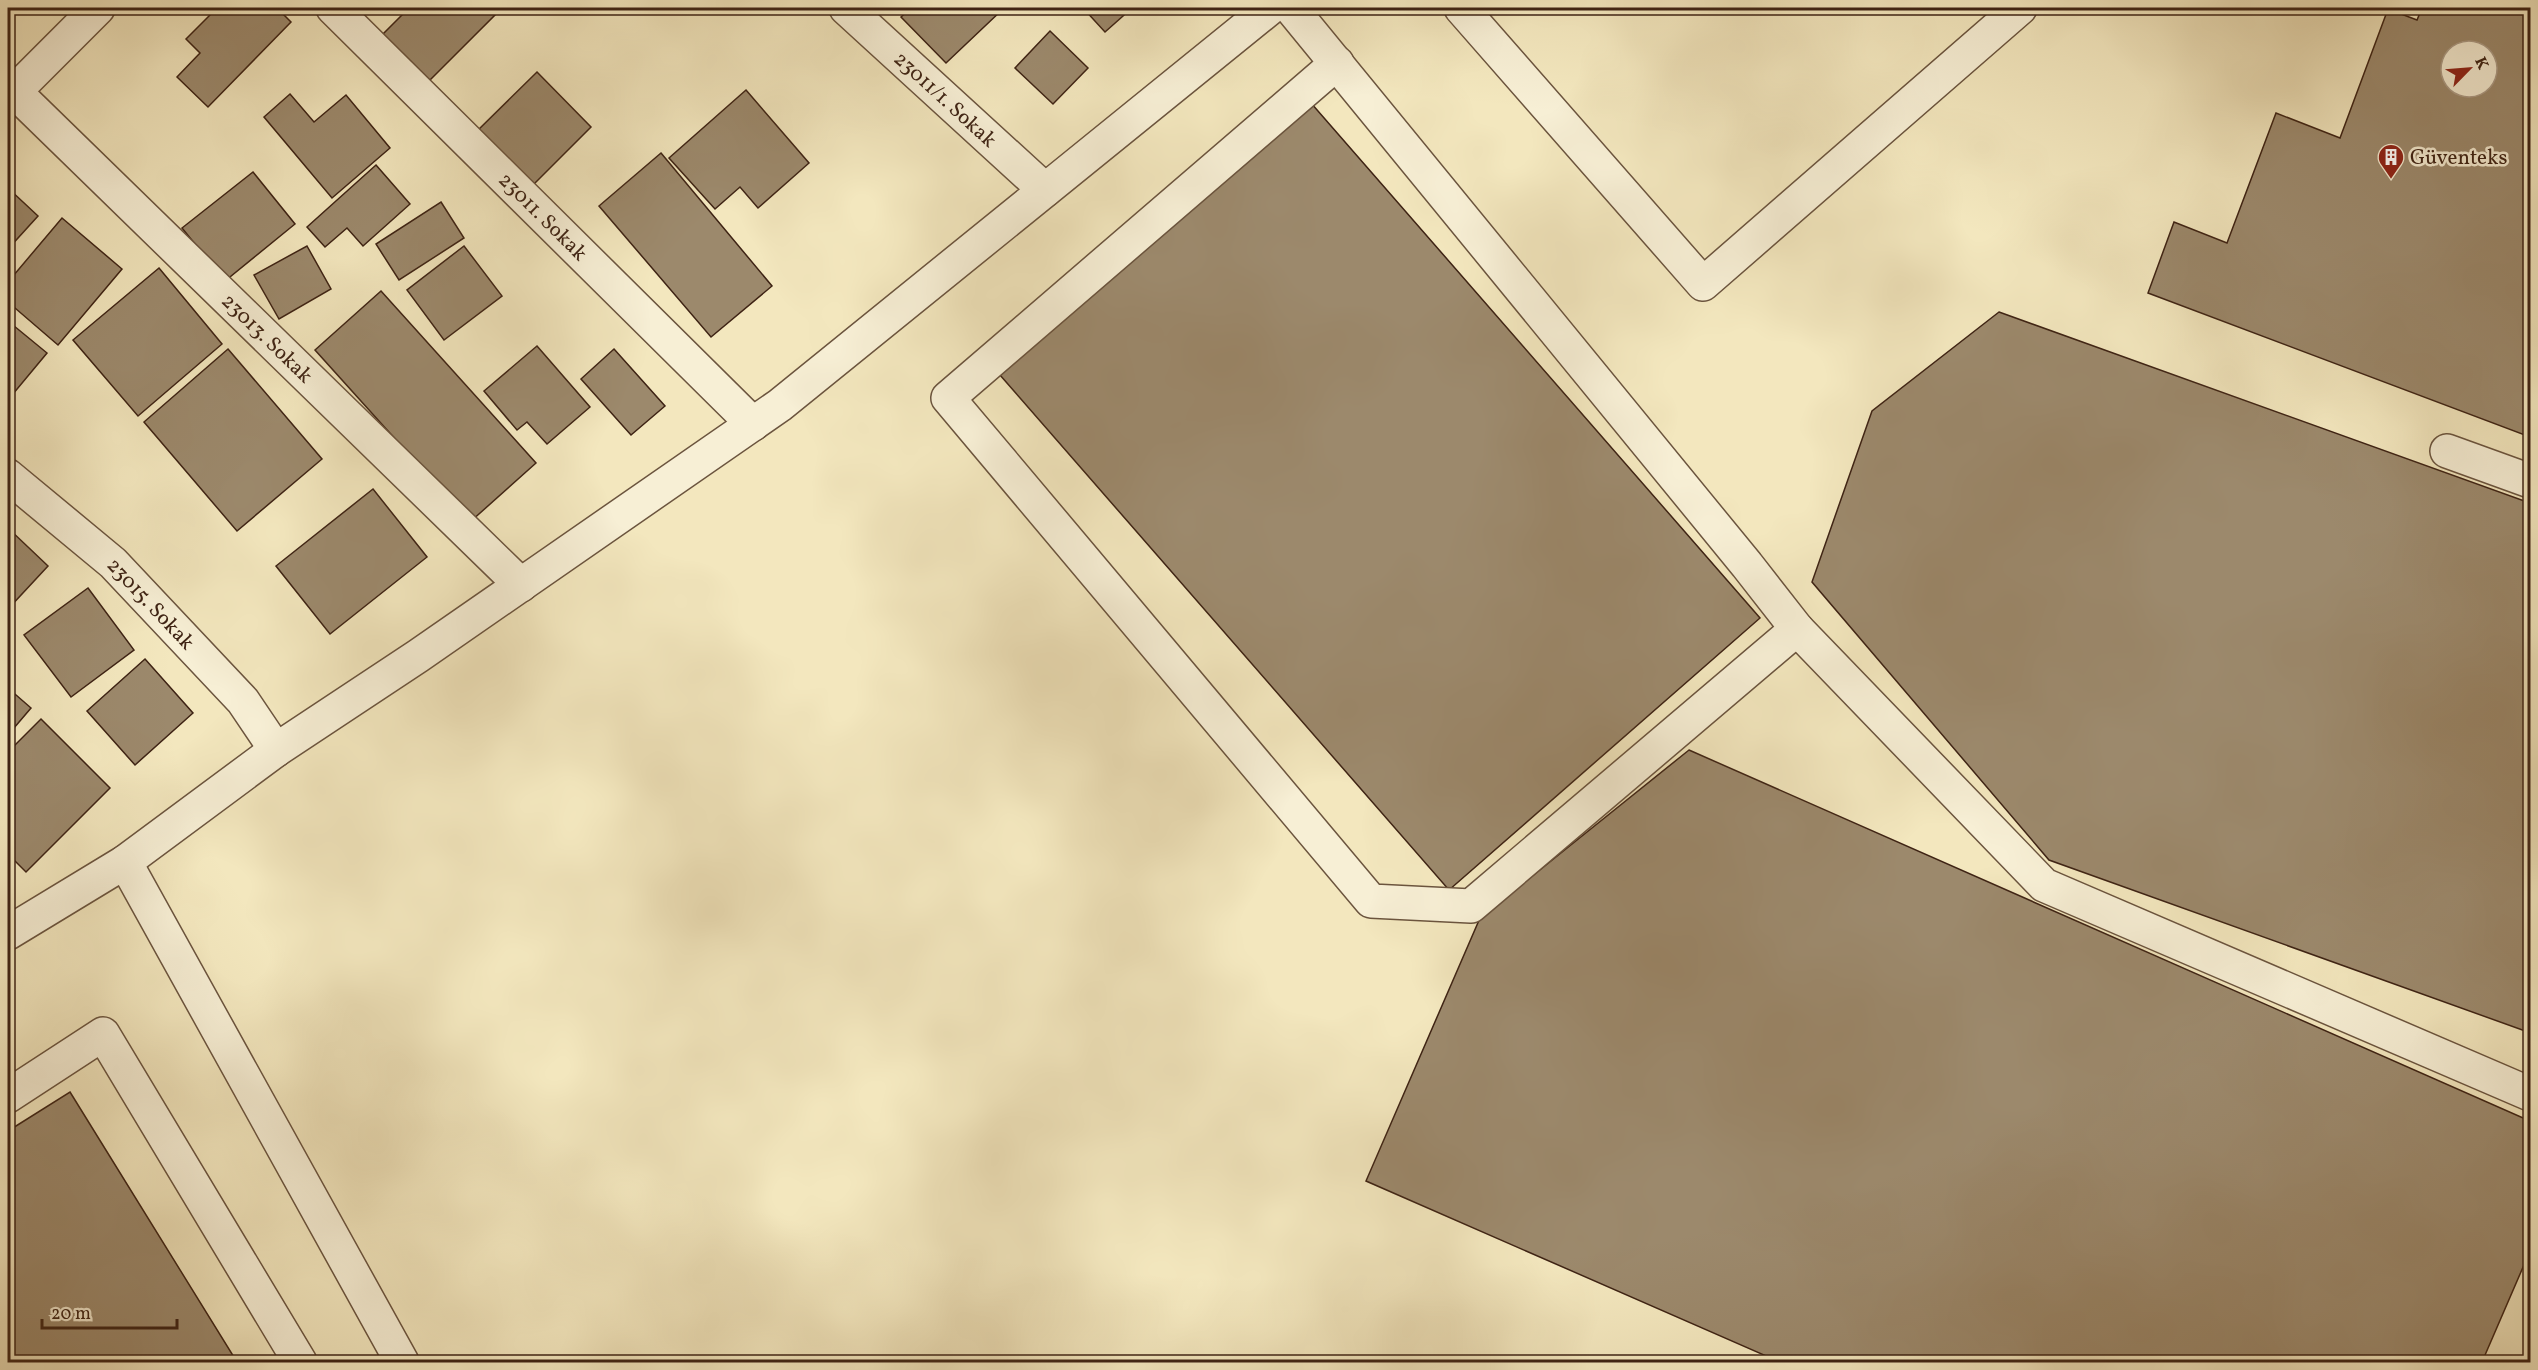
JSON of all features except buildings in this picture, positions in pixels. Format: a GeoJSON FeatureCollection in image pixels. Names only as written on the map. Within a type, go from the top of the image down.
{"type":"FeatureCollection","features":[{"type":"Feature","properties":{"kind":"street"},"geometry":{"type":"LineString","coordinates":[[11,94],[98,8]]}},
{"type":"Feature","properties":{"kind":"street","name":"23011. Sokak"},"geometry":{"type":"LineString","coordinates":[[333,8],[753,424]]}},
{"type":"Feature","properties":{"kind":"street","name":"23011/1. Sokak"},"geometry":{"type":"LineString","coordinates":[[846,8],[1045,190]]}},
{"type":"Feature","properties":{"kind":"street"},"geometry":{"type":"LineString","coordinates":[[8,933],[125,862],[276,750],[521,585],[780,405],[1270,8]]}},
{"type":"Feature","properties":{"kind":"street"},"geometry":{"type":"LineString","coordinates":[[1291,8],[1740,555],[1797,629],[2044,885],[2530,1094]]}},
{"type":"Feature","properties":{"kind":"street"},"geometry":{"type":"LineString","coordinates":[[1461,8],[1703,284],[2020,8]]}},
{"type":"Feature","properties":{"kind":"street"},"geometry":{"type":"LineString","coordinates":[[1337,63],[948,398],[1371,901],[1471,906],[1797,629]]}},
{"type":"Feature","properties":{"kind":"street","name":"23013. Sokak"},"geometry":{"type":"LineString","coordinates":[[11,94],[521,585]]}},
{"type":"Feature","properties":{"kind":"street"},"geometry":{"type":"LineString","coordinates":[[2447,451],[2530,481]]}},
{"type":"Feature","properties":{"kind":"street","name":"23015. Sokak"},"geometry":{"type":"LineString","coordinates":[[8,476],[113,563],[243,701],[276,750]]}},
{"type":"Feature","properties":{"kind":"street"},"geometry":{"type":"LineString","coordinates":[[125,862],[402,1362]]}},
{"type":"Feature","properties":{"kind":"street"},"geometry":{"type":"LineString","coordinates":[[8,1096],[103,1034],[300,1362]]}},
{"type":"Feature","properties":{"kind":"place","name":"Güventeks"},"geometry":{"type":"Point","coordinates":[2391,180]}}]}
